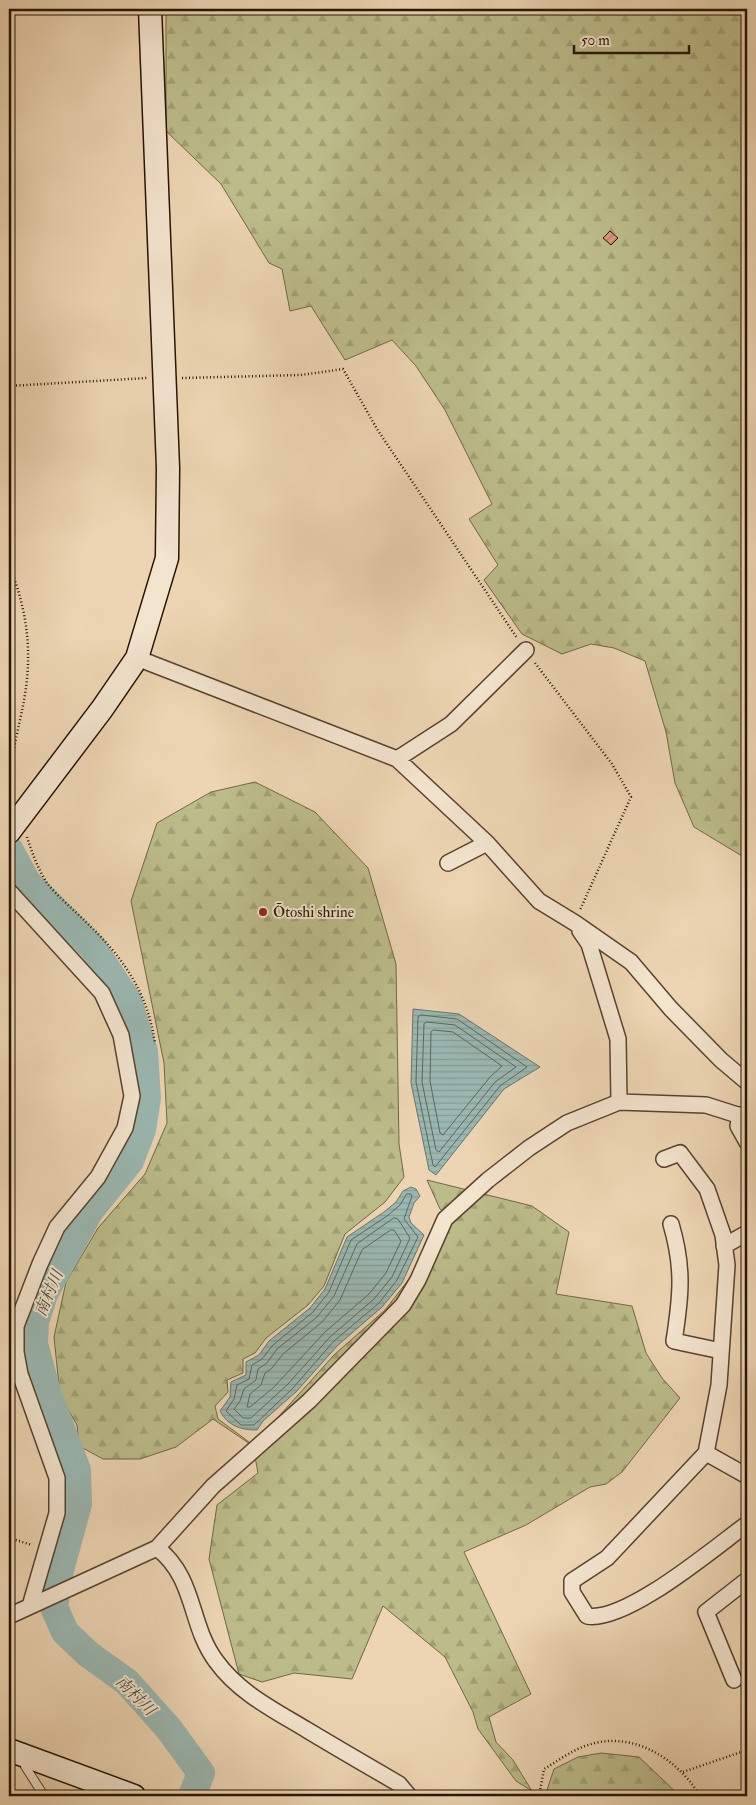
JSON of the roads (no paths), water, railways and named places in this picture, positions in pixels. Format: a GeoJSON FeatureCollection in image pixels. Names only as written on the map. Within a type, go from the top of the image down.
{"type":"FeatureCollection","features":[{"type":"Feature","properties":{"kind":"street"},"geometry":{"type":"LineString","coordinates":[[15,825],[102,709],[137,658],[167,558],[168,468],[150,9]]}},
{"type":"Feature","properties":{"kind":"street"},"geometry":{"type":"LineString","coordinates":[[397,759],[451,724],[526,650]]}},
{"type":"Feature","properties":{"kind":"street"},"geometry":{"type":"LineString","coordinates":[[137,658],[397,759],[487,843],[539,901],[575,922],[631,962],[677,1016],[720,1060],[747,1082]]}},
{"type":"Feature","properties":{"kind":"street"},"geometry":{"type":"LineString","coordinates":[[448,863],[487,843]]}},
{"type":"Feature","properties":{"kind":"street"},"geometry":{"type":"LineString","coordinates":[[9,891],[102,993],[121,1035],[132,1096],[125,1128],[98,1177],[57,1226],[16,1326],[16,1352],[20,1374],[57,1478],[56,1513],[30,1606]]}},
{"type":"Feature","properties":{"kind":"street"},"geometry":{"type":"LineString","coordinates":[[575,922],[589,944],[618,1039],[619,1102]]}},
{"type":"Feature","properties":{"kind":"street"},"geometry":{"type":"LineString","coordinates":[[9,1616],[157,1548],[213,1486],[309,1401],[403,1305],[418,1280],[445,1219],[488,1180],[529,1148],[567,1123],[619,1102],[706,1104],[744,1117],[738,1126],[747,1142]]}},
{"type":"Feature","properties":{"kind":"street"},"geometry":{"type":"LineString","coordinates":[[664,1160],[680,1153],[707,1189],[724,1246],[727,1265],[719,1385],[706,1453],[607,1558],[572,1581],[572,1592],[587,1616],[597,1618],[646,1597],[747,1524]]}},
{"type":"Feature","properties":{"kind":"street"},"geometry":{"type":"LineString","coordinates":[[672,1224],[680,1253],[681,1294],[674,1341],[721,1351]]}},
{"type":"Feature","properties":{"kind":"street"},"geometry":{"type":"LineString","coordinates":[[724,1246],[747,1233]]}},
{"type":"Feature","properties":{"kind":"street"},"geometry":{"type":"LineString","coordinates":[[706,1453],[747,1476]]}},
{"type":"Feature","properties":{"kind":"street"},"geometry":{"type":"LineString","coordinates":[[157,1548],[170,1558],[182,1576],[203,1637],[215,1661],[250,1697],[399,1784],[409,1796]]}},
{"type":"Feature","properties":{"kind":"street"},"geometry":{"type":"LineString","coordinates":[[734,1680],[706,1612],[747,1580]]}},
{"type":"Feature","properties":{"kind":"street"},"geometry":{"type":"LineString","coordinates":[[18,1754],[134,1796]]}},
{"type":"Feature","properties":{"kind":"lane"},"geometry":{"type":"LineString","coordinates":[[18,1754],[44,1796]]}},
{"type":"Feature","properties":{"kind":"water"},"geometry":{"type":"Polygon","coordinates":[[[413,1009],[459,1014],[540,1067],[504,1089],[436,1175],[429,1170],[411,1083],[413,1009]]]}},
{"type":"Feature","properties":{"kind":"water"},"geometry":{"type":"Polygon","coordinates":[[[411,1187],[416,1189],[420,1196],[414,1203],[409,1217],[411,1223],[424,1235],[402,1283],[382,1307],[338,1345],[296,1392],[263,1421],[257,1430],[240,1428],[231,1424],[220,1411],[230,1397],[231,1382],[246,1375],[246,1362],[259,1355],[269,1341],[310,1308],[325,1289],[347,1237],[384,1212],[396,1202],[403,1191],[411,1187]]]}},
{"type":"Feature","properties":{"kind":"waterway","name":"南村川"},"geometry":{"type":"LineString","coordinates":[[9,849],[27,882],[93,948],[128,1001],[144,1052],[147,1098],[142,1130],[130,1161],[89,1212],[44,1294],[35,1322],[34,1344],[47,1392],[77,1470],[78,1504],[60,1570],[54,1607],[65,1632],[88,1654],[127,1682],[169,1729],[201,1773],[192,1796]]}},
{"type":"Feature","properties":{"kind":"place","name":"Ōtoshi shrine"},"geometry":{"type":"Point","coordinates":[263,912]}}]}
